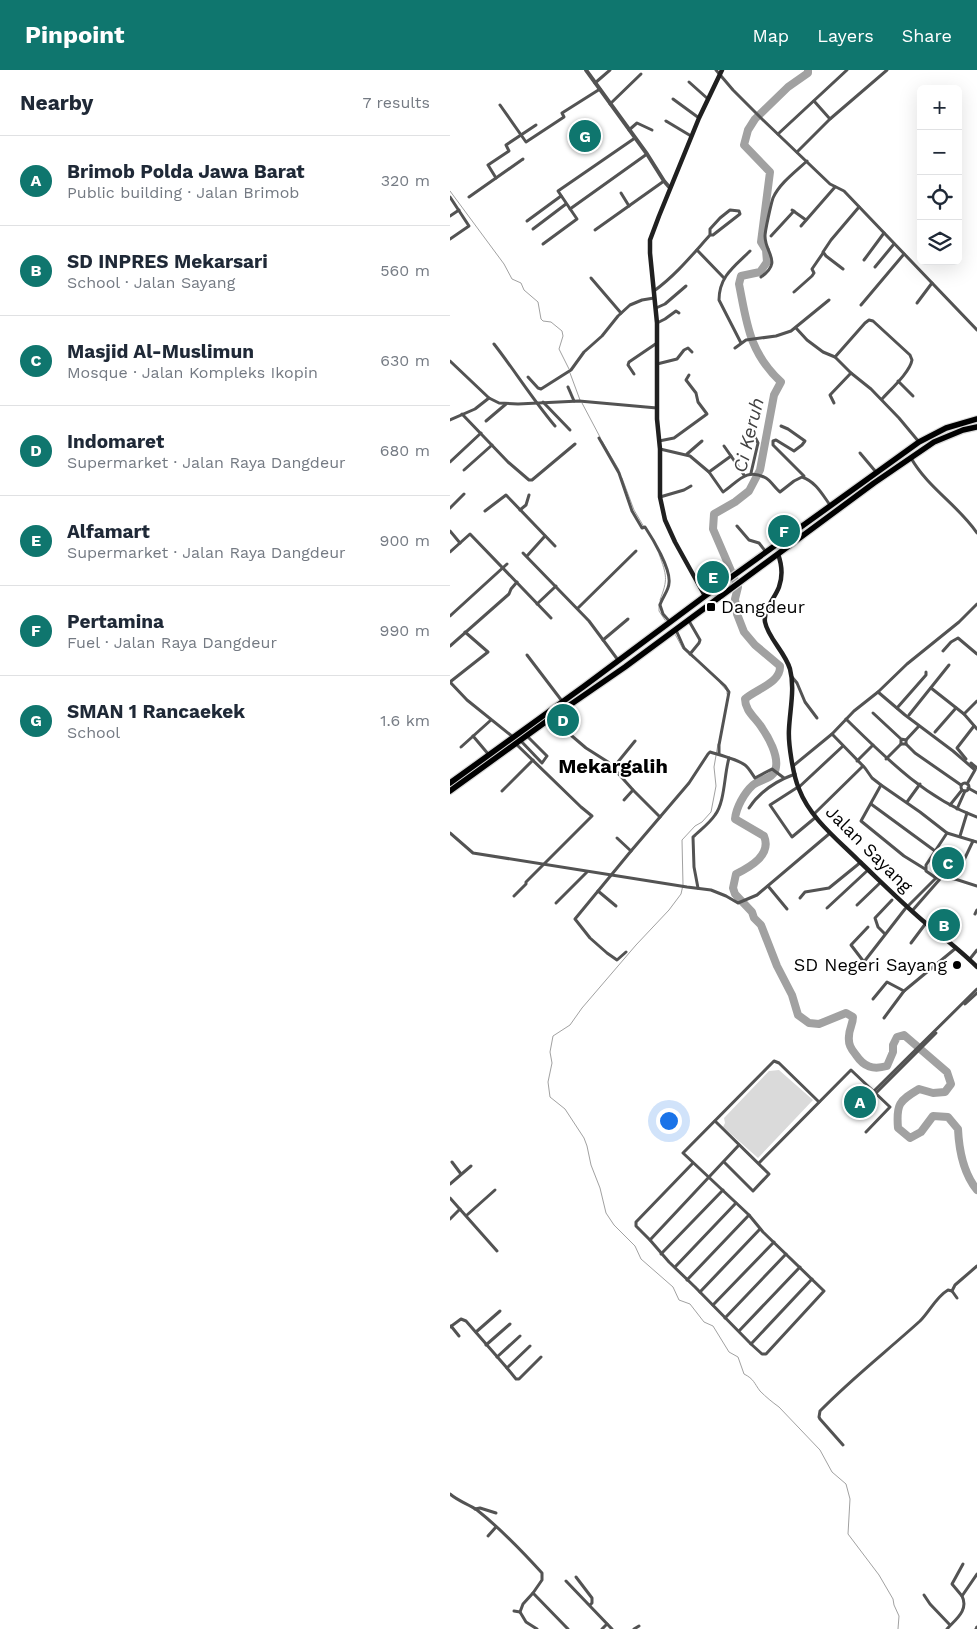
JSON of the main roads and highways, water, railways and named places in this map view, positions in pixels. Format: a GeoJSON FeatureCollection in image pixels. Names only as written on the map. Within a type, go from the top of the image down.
{"type":"FeatureCollection","features":[{"type":"Feature","properties":{"kind":"highway"},"geometry":{"type":"LineString","coordinates":[[450,791],[563,702],[725,581],[919,442],[946,428],[977,419]]}},
{"type":"Feature","properties":{"kind":"highway"},"geometry":{"type":"LineString","coordinates":[[450,783],[489,755],[526,736],[675,631],[874,483],[911,458],[941,438],[977,427]]}},
{"type":"Feature","properties":{"kind":"main road"},"geometry":{"type":"LineString","coordinates":[[705,596],[665,520],[660,497],[657,323],[650,240],[691,136],[721,72]]}},
{"type":"Feature","properties":{"kind":"main road","name":"Jalan Sayang"},"geometry":{"type":"LineString","coordinates":[[778,554],[782,570],[781,581],[779,589],[768,608],[765,621],[767,628],[783,652],[790,668],[792,684],[788,730],[798,787],[815,816],[829,834],[910,909],[977,967]]}},
{"type":"Feature","properties":{"kind":"waterway","name":"Ci Keruh"},"geometry":{"type":"LineString","coordinates":[[808,70],[808,73],[788,87],[755,119],[748,130],[744,145],[770,172],[761,242],[766,250],[767,262],[760,272],[741,276],[739,284],[751,337],[762,360],[781,382],[774,395],[760,470],[749,491],[735,502],[714,514],[713,529],[738,587],[735,599],[737,614],[744,632],[755,645],[780,666],[779,672],[772,681],[745,699],[749,711],[760,724],[770,742],[776,757],[776,767],[773,774],[750,788],[737,810],[735,819],[764,836],[766,843],[765,849],[758,860],[736,874],[733,888],[735,894],[761,925],[777,966],[792,995],[798,1015],[809,1023],[819,1024],[846,1013],[853,1017],[849,1033],[849,1044],[859,1059],[866,1065],[877,1068],[887,1066],[897,1037],[904,1035],[947,1072],[951,1084],[945,1092],[933,1093],[919,1089],[903,1100],[898,1108],[898,1128],[910,1138],[921,1132],[933,1116],[948,1117],[958,1129],[963,1161],[972,1184],[977,1190]]}},
{"type":"Feature","properties":{"kind":"waterway"},"geometry":{"type":"LineString","coordinates":[[450,191],[504,264],[512,279],[521,283],[524,290],[538,302],[541,319],[551,322],[562,331],[563,336],[559,349],[569,369]]}},
{"type":"Feature","properties":{"kind":"waterway"},"geometry":{"type":"LineString","coordinates":[[570,373],[580,400]]}},
{"type":"Feature","properties":{"kind":"waterway"},"geometry":{"type":"LineString","coordinates":[[582,403],[600,437]]}},
{"type":"Feature","properties":{"kind":"waterway"},"geometry":{"type":"LineString","coordinates":[[602,441],[619,470]]}},
{"type":"Feature","properties":{"kind":"waterway"},"geometry":{"type":"LineString","coordinates":[[622,478],[634,510],[644,527]]}},
{"type":"Feature","properties":{"kind":"waterway"},"geometry":{"type":"LineString","coordinates":[[659,554],[666,577],[660,600]]}},
{"type":"Feature","properties":{"kind":"waterway"},"geometry":{"type":"LineString","coordinates":[[659,604],[659,611],[667,623]]}},
{"type":"Feature","properties":{"kind":"waterway"},"geometry":{"type":"LineString","coordinates":[[675,634],[683,649],[693,658]]}},
{"type":"Feature","properties":{"kind":"waterway"},"geometry":{"type":"LineString","coordinates":[[720,683],[727,691],[727,694]]}},
{"type":"Feature","properties":{"kind":"waterway"},"geometry":{"type":"LineString","coordinates":[[718,744],[714,767],[716,786],[711,812],[682,840],[683,885],[681,894],[582,1008],[570,1025],[553,1036],[550,1052],[552,1063],[548,1082],[550,1097],[565,1109],[584,1138],[606,1213],[614,1225],[635,1246],[641,1259],[673,1287],[679,1300],[690,1304],[704,1322],[713,1326],[729,1352],[738,1357],[744,1374],[752,1379],[760,1391],[779,1407],[820,1450],[832,1472],[846,1484],[850,1499],[848,1534],[879,1575],[893,1599],[899,1616],[898,1629]]}},
{"type":"Feature","properties":{"kind":"place","name":"SMAN 1 Rancaekek"},"geometry":{"type":"Point","coordinates":[585,136]}},
{"type":"Feature","properties":{"kind":"place","name":"Pertamina"},"geometry":{"type":"Point","coordinates":[784,531]}},
{"type":"Feature","properties":{"kind":"place","name":"Alfamart"},"geometry":{"type":"Point","coordinates":[713,577]}},
{"type":"Feature","properties":{"kind":"place","name":"Dangdeur"},"geometry":{"type":"Point","coordinates":[711,607]}},
{"type":"Feature","properties":{"kind":"place","name":"Indomaret"},"geometry":{"type":"Point","coordinates":[563,720]}},
{"type":"Feature","properties":{"kind":"place","name":"Masjid Al-Muslimun"},"geometry":{"type":"Point","coordinates":[948,863]}},
{"type":"Feature","properties":{"kind":"place","name":"SD INPRES Mekarsari"},"geometry":{"type":"Point","coordinates":[944,925]}},
{"type":"Feature","properties":{"kind":"place","name":"SD Negeri Sayang"},"geometry":{"type":"Point","coordinates":[957,965]}},
{"type":"Feature","properties":{"kind":"place","name":"Brimob Polda Jawa Barat"},"geometry":{"type":"Point","coordinates":[860,1102]}},
{"type":"Feature","properties":{"kind":"district","name":"Mekargalih"},"geometry":{"type":"Point","coordinates":[613,766]}}]}
